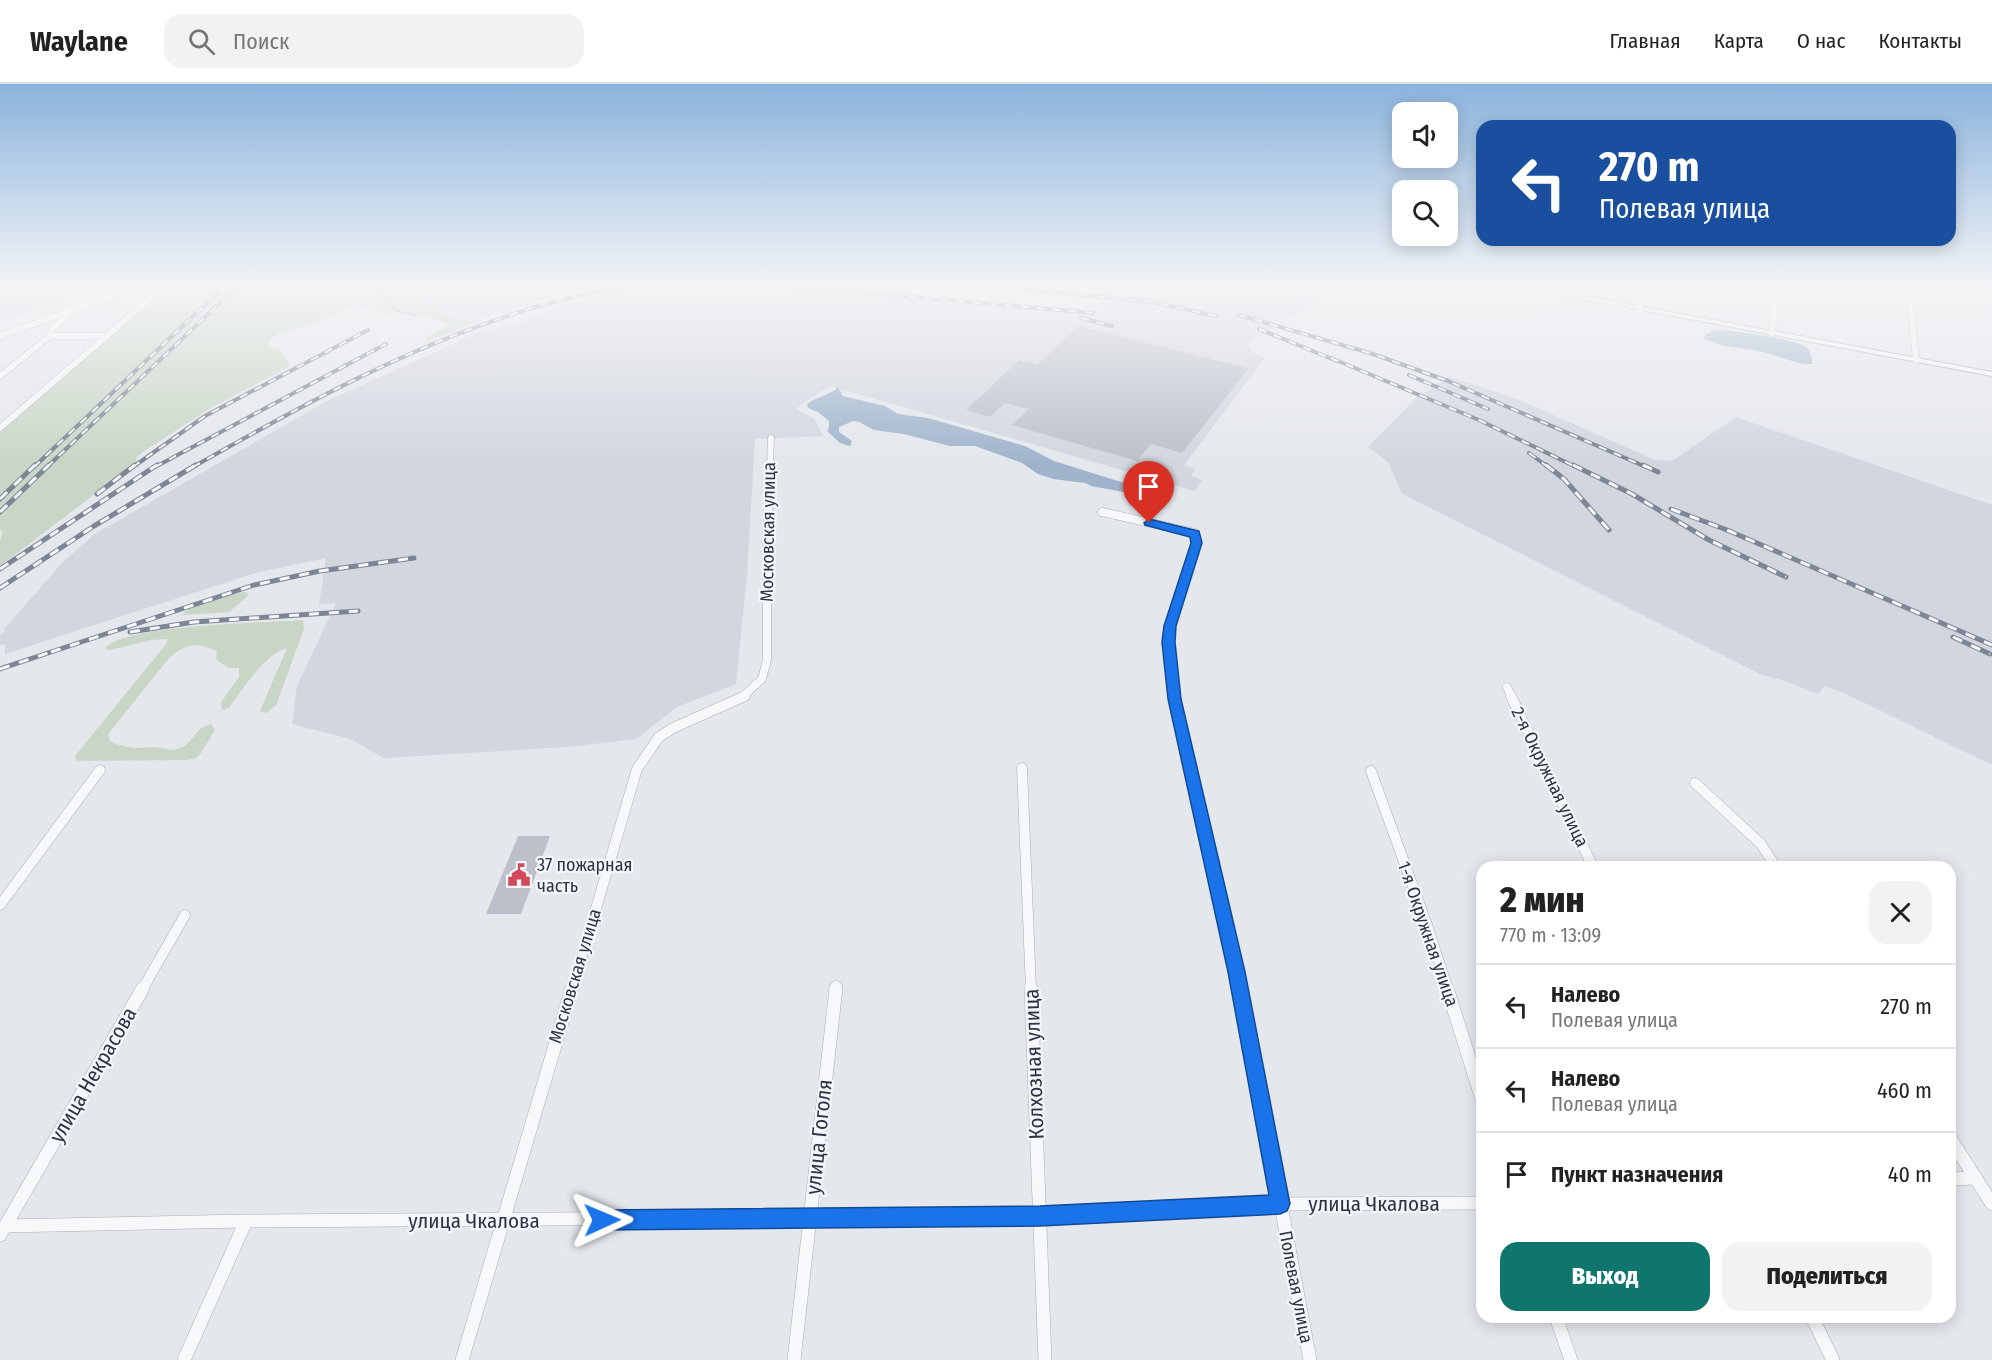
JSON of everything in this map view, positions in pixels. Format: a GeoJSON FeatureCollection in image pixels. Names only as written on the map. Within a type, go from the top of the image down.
{"type":"FeatureCollection","features":[{"type":"Feature","properties":{"kind":"street"},"geometry":{"type":"LineString","coordinates":[[0,375],[40,344]]}},
{"type":"Feature","properties":{"kind":"street"},"geometry":{"type":"LineString","coordinates":[[0,428],[98,344]]}},
{"type":"Feature","properties":{"kind":"street"},"geometry":{"type":"LineString","coordinates":[[1828,344],[1992,374]]}},
{"type":"Feature","properties":{"kind":"street"},"geometry":{"type":"LineString","coordinates":[[1914,344],[1916,360]]}},
{"type":"Feature","properties":{"kind":"street","name":"Московская улица"},"geometry":{"type":"LineString","coordinates":[[462,1360],[637,769],[659,737],[673,728],[745,696],[762,679],[767,660],[767,539],[771,438]]}},
{"type":"Feature","properties":{"kind":"street","name":"Полевая улица"},"geometry":{"type":"LineString","coordinates":[[1102,512],[1195,533],[1196,537],[1197,543],[1170,626],[1168,642],[1174,699],[1236,972],[1310,1360]]}},
{"type":"Feature","properties":{"kind":"street","name":"2-я Окружная улица"},"geometry":{"type":"LineString","coordinates":[[1507,687],[1590,861]]}},
{"type":"Feature","properties":{"kind":"street","name":"Колхозная улица"},"geometry":{"type":"LineString","coordinates":[[1022,768],[1045,1360]]}},
{"type":"Feature","properties":{"kind":"street"},"geometry":{"type":"LineString","coordinates":[[0,905],[100,770]]}},
{"type":"Feature","properties":{"kind":"street","name":"1-я Окружная улица"},"geometry":{"type":"LineString","coordinates":[[1371,771],[1427,925],[1476,1080]]}},
{"type":"Feature","properties":{"kind":"street"},"geometry":{"type":"LineString","coordinates":[[1695,783],[1761,844],[1772,861]]}},
{"type":"Feature","properties":{"kind":"street","name":"улица Некрасова"},"geometry":{"type":"LineString","coordinates":[[3,1230],[185,915]]}},
{"type":"Feature","properties":{"kind":"street","name":"улица Гоголя"},"geometry":{"type":"LineString","coordinates":[[794,1360],[836,986]]}},
{"type":"Feature","properties":{"kind":"street"},"geometry":{"type":"LineString","coordinates":[[1956,1147],[1992,1204]]}},
{"type":"Feature","properties":{"kind":"street"},"geometry":{"type":"LineString","coordinates":[[1956,1179],[1976,1178]]}},
{"type":"Feature","properties":{"kind":"street","name":"улица Чкалова"},"geometry":{"type":"LineString","coordinates":[[3,1230],[246,1221],[1040,1216],[1280,1204],[1476,1203]]}},
{"type":"Feature","properties":{"kind":"street"},"geometry":{"type":"LineString","coordinates":[[184,1360],[246,1221]]}},
{"type":"Feature","properties":{"kind":"street"},"geometry":{"type":"LineString","coordinates":[[1558,1323],[1571,1360]]}},
{"type":"Feature","properties":{"kind":"street"},"geometry":{"type":"LineString","coordinates":[[1815,1323],[1833,1360]]}},
{"type":"Feature","properties":{"kind":"shaded area"},"geometry":{"type":"Polygon","coordinates":[[[454,344],[1248,344],[1251,352],[1265,358],[1184,465],[1195,469],[1191,476],[1202,480],[1195,491],[830,386],[810,398],[796,409],[814,418],[823,436],[755,439],[747,574],[736,684],[677,707],[636,739],[567,747],[384,758],[350,739],[292,724],[297,686],[336,603],[319,605],[326,558],[255,573],[5,654],[5,644],[0,645],[0,635],[4,633],[5,628],[62,563],[95,534],[327,401],[454,344]]]}},
{"type":"Feature","properties":{"kind":"shaded area"},"geometry":{"type":"Polygon","coordinates":[[[1450,377],[1515,398],[1655,460],[1672,461],[1736,417],[1992,505],[1992,765],[1844,693],[1824,686],[1818,694],[1762,675],[1402,494],[1388,462],[1368,447],[1417,397],[1450,377]]]}},
{"type":"Feature","properties":{"kind":"green space"},"geometry":{"type":"Polygon","coordinates":[[[103,344],[268,344],[267,346],[282,351],[290,365],[209,409],[143,452],[136,458],[137,462],[0,566],[0,541],[3,531],[0,530],[0,433],[103,344]]]}},
{"type":"Feature","properties":{"kind":"green space"},"geometry":{"type":"Polygon","coordinates":[[[245,592],[249,594],[248,596],[229,612],[182,615],[202,603],[245,592]]]}},
{"type":"Feature","properties":{"kind":"green space"},"geometry":{"type":"Polygon","coordinates":[[[303,620],[304,629],[276,705],[267,713],[260,711],[287,648],[263,664],[229,708],[222,710],[221,702],[239,677],[239,668],[228,668],[216,659],[217,651],[204,646],[192,645],[170,657],[108,734],[110,741],[119,745],[174,750],[185,746],[201,728],[211,724],[215,730],[196,758],[76,761],[75,756],[168,639],[105,649],[117,641],[138,634],[197,626],[303,620]]]}},
{"type":"Feature","properties":{"kind":"water"},"geometry":{"type":"Polygon","coordinates":[[[1718,344],[1798,344],[1809,351],[1813,364],[1799,363],[1765,352],[1718,344]]]}},
{"type":"Feature","properties":{"kind":"water"},"geometry":{"type":"Polygon","coordinates":[[[838,387],[843,396],[885,406],[898,414],[928,418],[1025,446],[1054,461],[1121,482],[1148,495],[1140,498],[1129,493],[1085,483],[1053,479],[1038,474],[1022,463],[975,446],[950,446],[904,434],[874,430],[859,422],[853,421],[839,427],[839,432],[852,441],[850,446],[840,443],[827,431],[829,421],[818,412],[808,408],[807,404],[838,387]]]}},
{"type":"Feature","properties":{"kind":"building"},"geometry":{"type":"Polygon","coordinates":[[[1060,344],[1150,344],[1249,368],[1182,453],[1151,444],[1137,461],[1012,425],[1029,409],[1005,403],[990,417],[966,410],[1019,360],[1037,365],[1060,344]]]}},
{"type":"Feature","properties":{"kind":"building","name":"37 пожарная часть"},"geometry":{"type":"Polygon","coordinates":[[[518,836],[550,836],[521,914],[486,914],[518,836]]]}},
{"type":"Feature","properties":{"kind":"railway"},"geometry":{"type":"LineString","coordinates":[[34,467],[164,344]]}},
{"type":"Feature","properties":{"kind":"railway"},"geometry":{"type":"LineString","coordinates":[[47,467],[177,344]]}},
{"type":"Feature","properties":{"kind":"railway"},"geometry":{"type":"LineString","coordinates":[[133,467],[205,416],[342,344]]}},
{"type":"Feature","properties":{"kind":"railway"},"geometry":{"type":"LineString","coordinates":[[155,467],[386,344]]}},
{"type":"Feature","properties":{"kind":"railway"},"geometry":{"type":"LineString","coordinates":[[193,467],[361,376],[434,344]]}},
{"type":"Feature","properties":{"kind":"railway"},"geometry":{"type":"LineString","coordinates":[[1294,344],[1337,361]]}},
{"type":"Feature","properties":{"kind":"railway"},"geometry":{"type":"LineString","coordinates":[[1337,344],[1448,381],[1646,467]]}},
{"type":"Feature","properties":{"kind":"railway"},"geometry":{"type":"LineString","coordinates":[[1331,358],[1479,420],[1576,467]]}},
{"type":"Feature","properties":{"kind":"railway"},"geometry":{"type":"LineString","coordinates":[[1409,375],[1488,409]]}},
{"type":"Feature","properties":{"kind":"railway"},"geometry":{"type":"LineString","coordinates":[[1529,453],[1548,467]]}},
{"type":"Feature","properties":{"kind":"railway"},"geometry":{"type":"LineString","coordinates":[[0,499],[35,465]]}},
{"type":"Feature","properties":{"kind":"railway"},"geometry":{"type":"LineString","coordinates":[[0,512],[49,465]]}},
{"type":"Feature","properties":{"kind":"railway"},"geometry":{"type":"LineString","coordinates":[[97,494],[135,465]]}},
{"type":"Feature","properties":{"kind":"railway"},"geometry":{"type":"LineString","coordinates":[[0,569],[157,465]]}},
{"type":"Feature","properties":{"kind":"railway"},"geometry":{"type":"LineString","coordinates":[[0,588],[94,526],[196,465]]}},
{"type":"Feature","properties":{"kind":"railway"},"geometry":{"type":"LineString","coordinates":[[1546,465],[1564,479],[1609,530]]}},
{"type":"Feature","properties":{"kind":"railway"},"geometry":{"type":"LineString","coordinates":[[1573,465],[1632,494],[1709,540],[1786,577]]}},
{"type":"Feature","properties":{"kind":"railway"},"geometry":{"type":"LineString","coordinates":[[1643,465],[1658,472]]}},
{"type":"Feature","properties":{"kind":"railway"},"geometry":{"type":"LineString","coordinates":[[1671,509],[1727,530],[1992,645]]}},
{"type":"Feature","properties":{"kind":"railway"},"geometry":{"type":"LineString","coordinates":[[51,652],[254,585],[320,571],[414,558]]}},
{"type":"Feature","properties":{"kind":"railway"},"geometry":{"type":"LineString","coordinates":[[130,632],[194,622],[358,611]]}},
{"type":"Feature","properties":{"kind":"railway"},"geometry":{"type":"LineString","coordinates":[[1953,637],[1990,654]]}},
{"type":"Feature","properties":{"kind":"railway"},"geometry":{"type":"LineString","coordinates":[[51,652],[57,650]]}},
{"type":"Feature","properties":{"kind":"railway"},"geometry":{"type":"LineString","coordinates":[[0,669],[51,652]]}},
{"type":"Feature","properties":{"kind":"place","name":"37 пожарная часть"},"geometry":{"type":"Point","coordinates":[519,875]}},
{"type":"Feature","properties":{"kind":"route"},"geometry":{"type":"LineString","coordinates":[[602,1220],[1040,1216],[1280,1204],[1236,972],[1174,699],[1168,642],[1170,626],[1197,543],[1196,537],[1195,533],[1149,523]]}}]}
